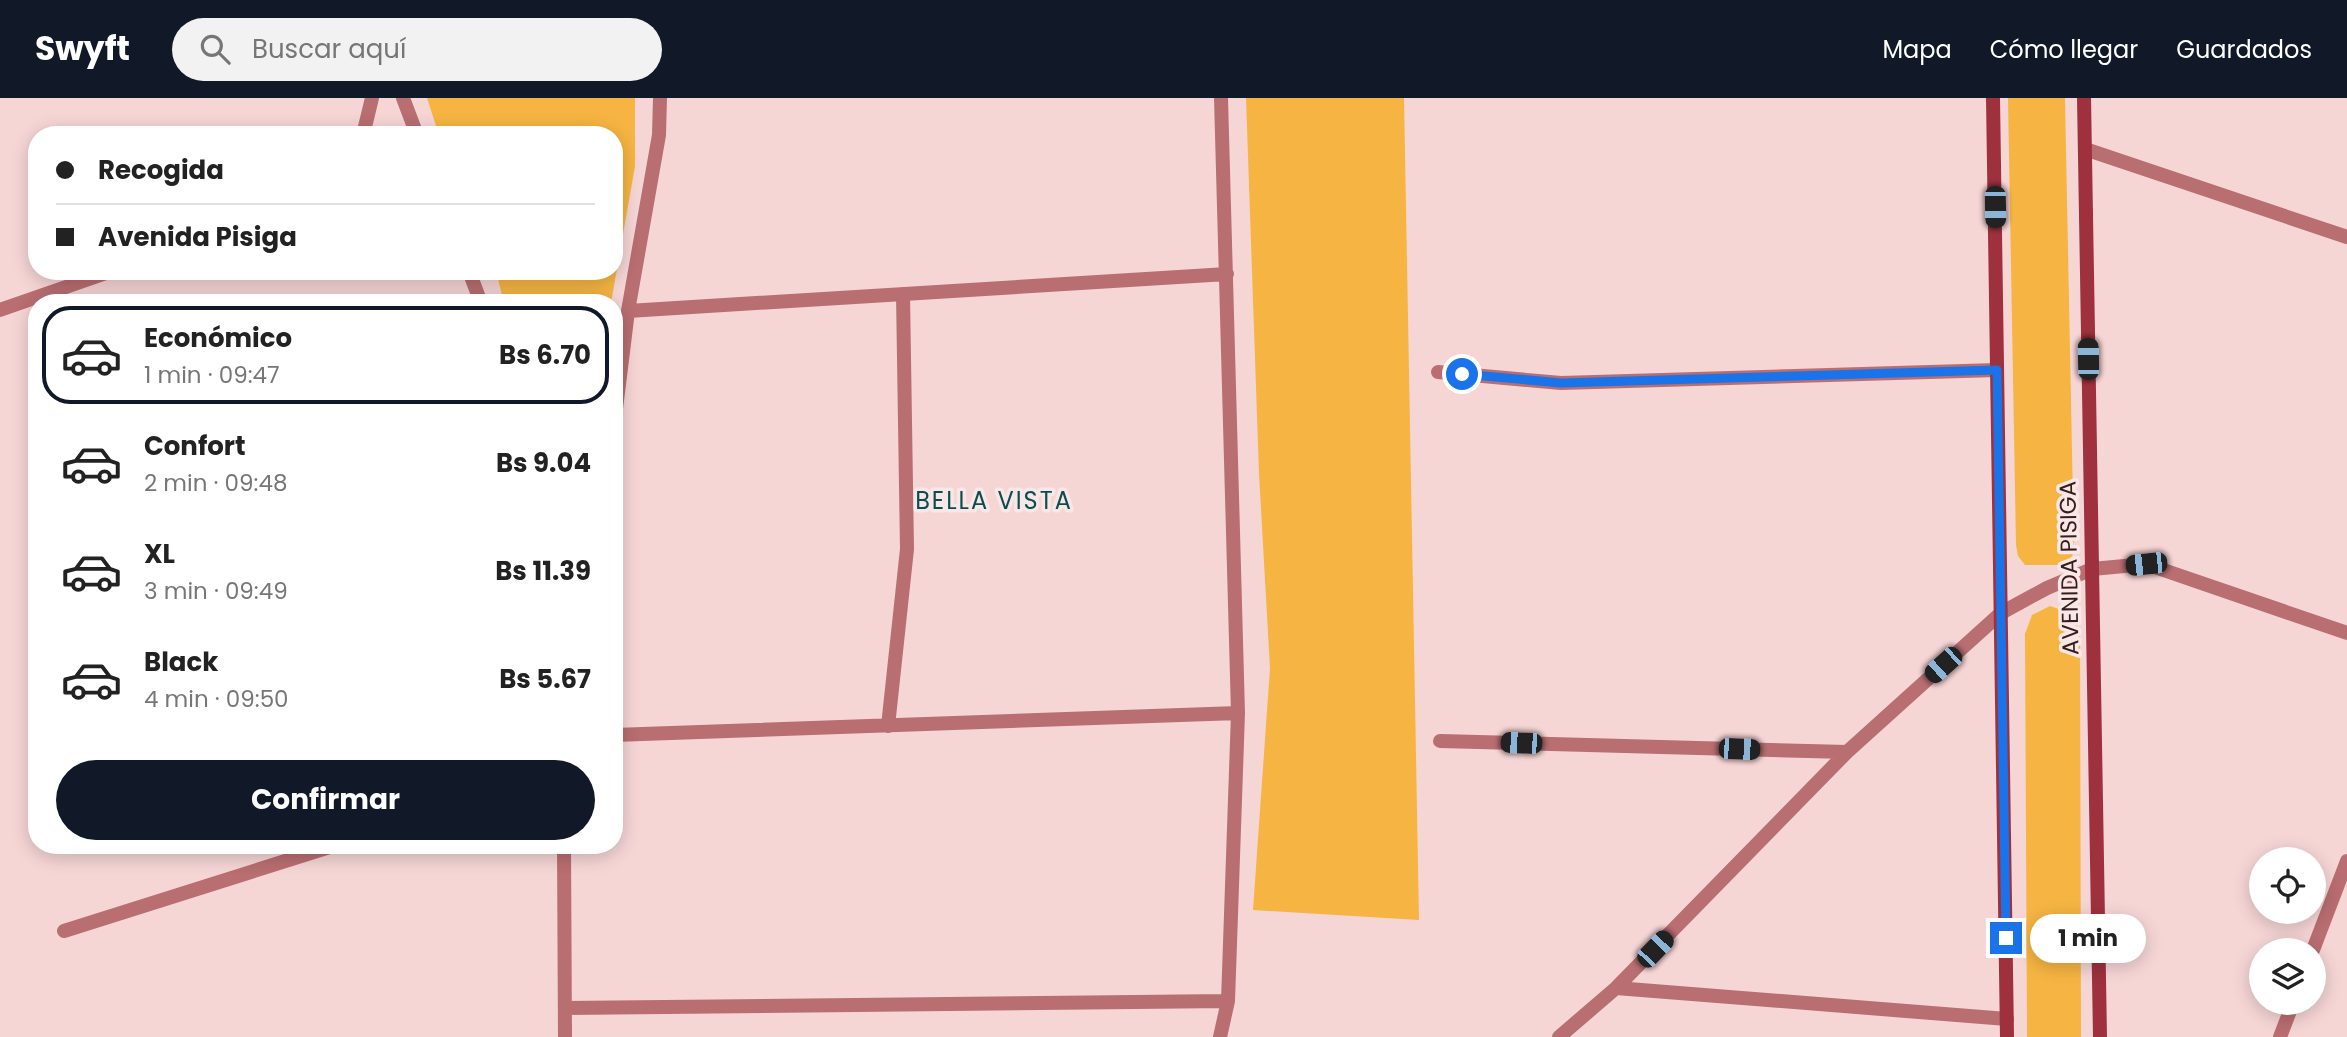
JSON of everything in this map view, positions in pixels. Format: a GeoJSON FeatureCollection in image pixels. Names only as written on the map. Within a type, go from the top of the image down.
{"type":"FeatureCollection","features":[{"type":"Feature","properties":{"kind":"street"},"geometry":{"type":"LineString","coordinates":[[365,126],[372,98]]}},
{"type":"Feature","properties":{"kind":"street"},"geometry":{"type":"LineString","coordinates":[[403,98],[414,126]]}},
{"type":"Feature","properties":{"kind":"street"},"geometry":{"type":"LineString","coordinates":[[623,352],[659,135],[660,98]]}},
{"type":"Feature","properties":{"kind":"street"},"geometry":{"type":"LineString","coordinates":[[1220,1037],[1228,1002],[1238,713],[1221,98]]}},
{"type":"Feature","properties":{"kind":"street"},"geometry":{"type":"LineString","coordinates":[[1993,98],[2007,1037]]}},
{"type":"Feature","properties":{"kind":"street","name":"AVENIDA PISIGA"},"geometry":{"type":"LineString","coordinates":[[2084,98],[2100,1037]]}},
{"type":"Feature","properties":{"kind":"street"},"geometry":{"type":"LineString","coordinates":[[2085,149],[2347,237]]}},
{"type":"Feature","properties":{"kind":"street"},"geometry":{"type":"LineString","coordinates":[[628,311],[1227,274]]}},
{"type":"Feature","properties":{"kind":"street"},"geometry":{"type":"LineString","coordinates":[[46,294],[86,280]]}},
{"type":"Feature","properties":{"kind":"street"},"geometry":{"type":"LineString","coordinates":[[888,726],[907,549],[903,294]]}},
{"type":"Feature","properties":{"kind":"street"},"geometry":{"type":"LineString","coordinates":[[0,310],[28,300]]}},
{"type":"Feature","properties":{"kind":"street"},"geometry":{"type":"LineString","coordinates":[[1438,372],[1561,383],[1997,370]]}},
{"type":"Feature","properties":{"kind":"street"},"geometry":{"type":"LineString","coordinates":[[1559,1037],[1616,988],[1847,752],[2001,613],[2047,588],[2092,569],[2146,564],[2347,633]]}},
{"type":"Feature","properties":{"kind":"street"},"geometry":{"type":"LineString","coordinates":[[623,735],[1238,713]]}},
{"type":"Feature","properties":{"kind":"street"},"geometry":{"type":"LineString","coordinates":[[1440,741],[1847,752]]}},
{"type":"Feature","properties":{"kind":"street"},"geometry":{"type":"LineString","coordinates":[[64,931],[308,854]]}},
{"type":"Feature","properties":{"kind":"street"},"geometry":{"type":"LineString","coordinates":[[564,854],[565,1037]]}},
{"type":"Feature","properties":{"kind":"street"},"geometry":{"type":"LineString","coordinates":[[2318,938],[2347,861]]}},
{"type":"Feature","properties":{"kind":"street"},"geometry":{"type":"LineString","coordinates":[[1616,988],[2007,1019]]}},
{"type":"Feature","properties":{"kind":"street"},"geometry":{"type":"LineString","coordinates":[[565,1008],[1228,1002]]}},
{"type":"Feature","properties":{"kind":"street"},"geometry":{"type":"LineString","coordinates":[[2280,1037],[2288,1015]]}},
{"type":"Feature","properties":{"kind":"shaded area"},"geometry":{"type":"Polygon","coordinates":[[[427,98],[635,98],[635,166],[623,234],[623,126],[436,126],[427,98]]]}},
{"type":"Feature","properties":{"kind":"shaded area"},"geometry":{"type":"Polygon","coordinates":[[[1246,98],[1404,98],[1419,920],[1253,910],[1270,668],[1259,474],[1246,98]]]}},
{"type":"Feature","properties":{"kind":"shaded area"},"geometry":{"type":"Polygon","coordinates":[[[2008,98],[2065,98],[2074,552],[2067,565],[2025,565],[2018,556],[2016,545],[2008,98]]]}},
{"type":"Feature","properties":{"kind":"shaded area"},"geometry":{"type":"Polygon","coordinates":[[[498,280],[615,280],[613,294],[502,294],[498,280]]]}},
{"type":"Feature","properties":{"kind":"shaded area"},"geometry":{"type":"Polygon","coordinates":[[[2050,606],[2070,613],[2080,631],[2081,1037],[2027,1037],[2025,634],[2032,615],[2050,606]]]}},
{"type":"Feature","properties":{"kind":"district","name":"BELLA VISTA"},"geometry":{"type":"Point","coordinates":[994,500]}},
{"type":"Feature","properties":{"kind":"route"},"geometry":{"type":"LineString","coordinates":[[1462,374],[1561,383],[1997,370],[2006,938]]}}]}
